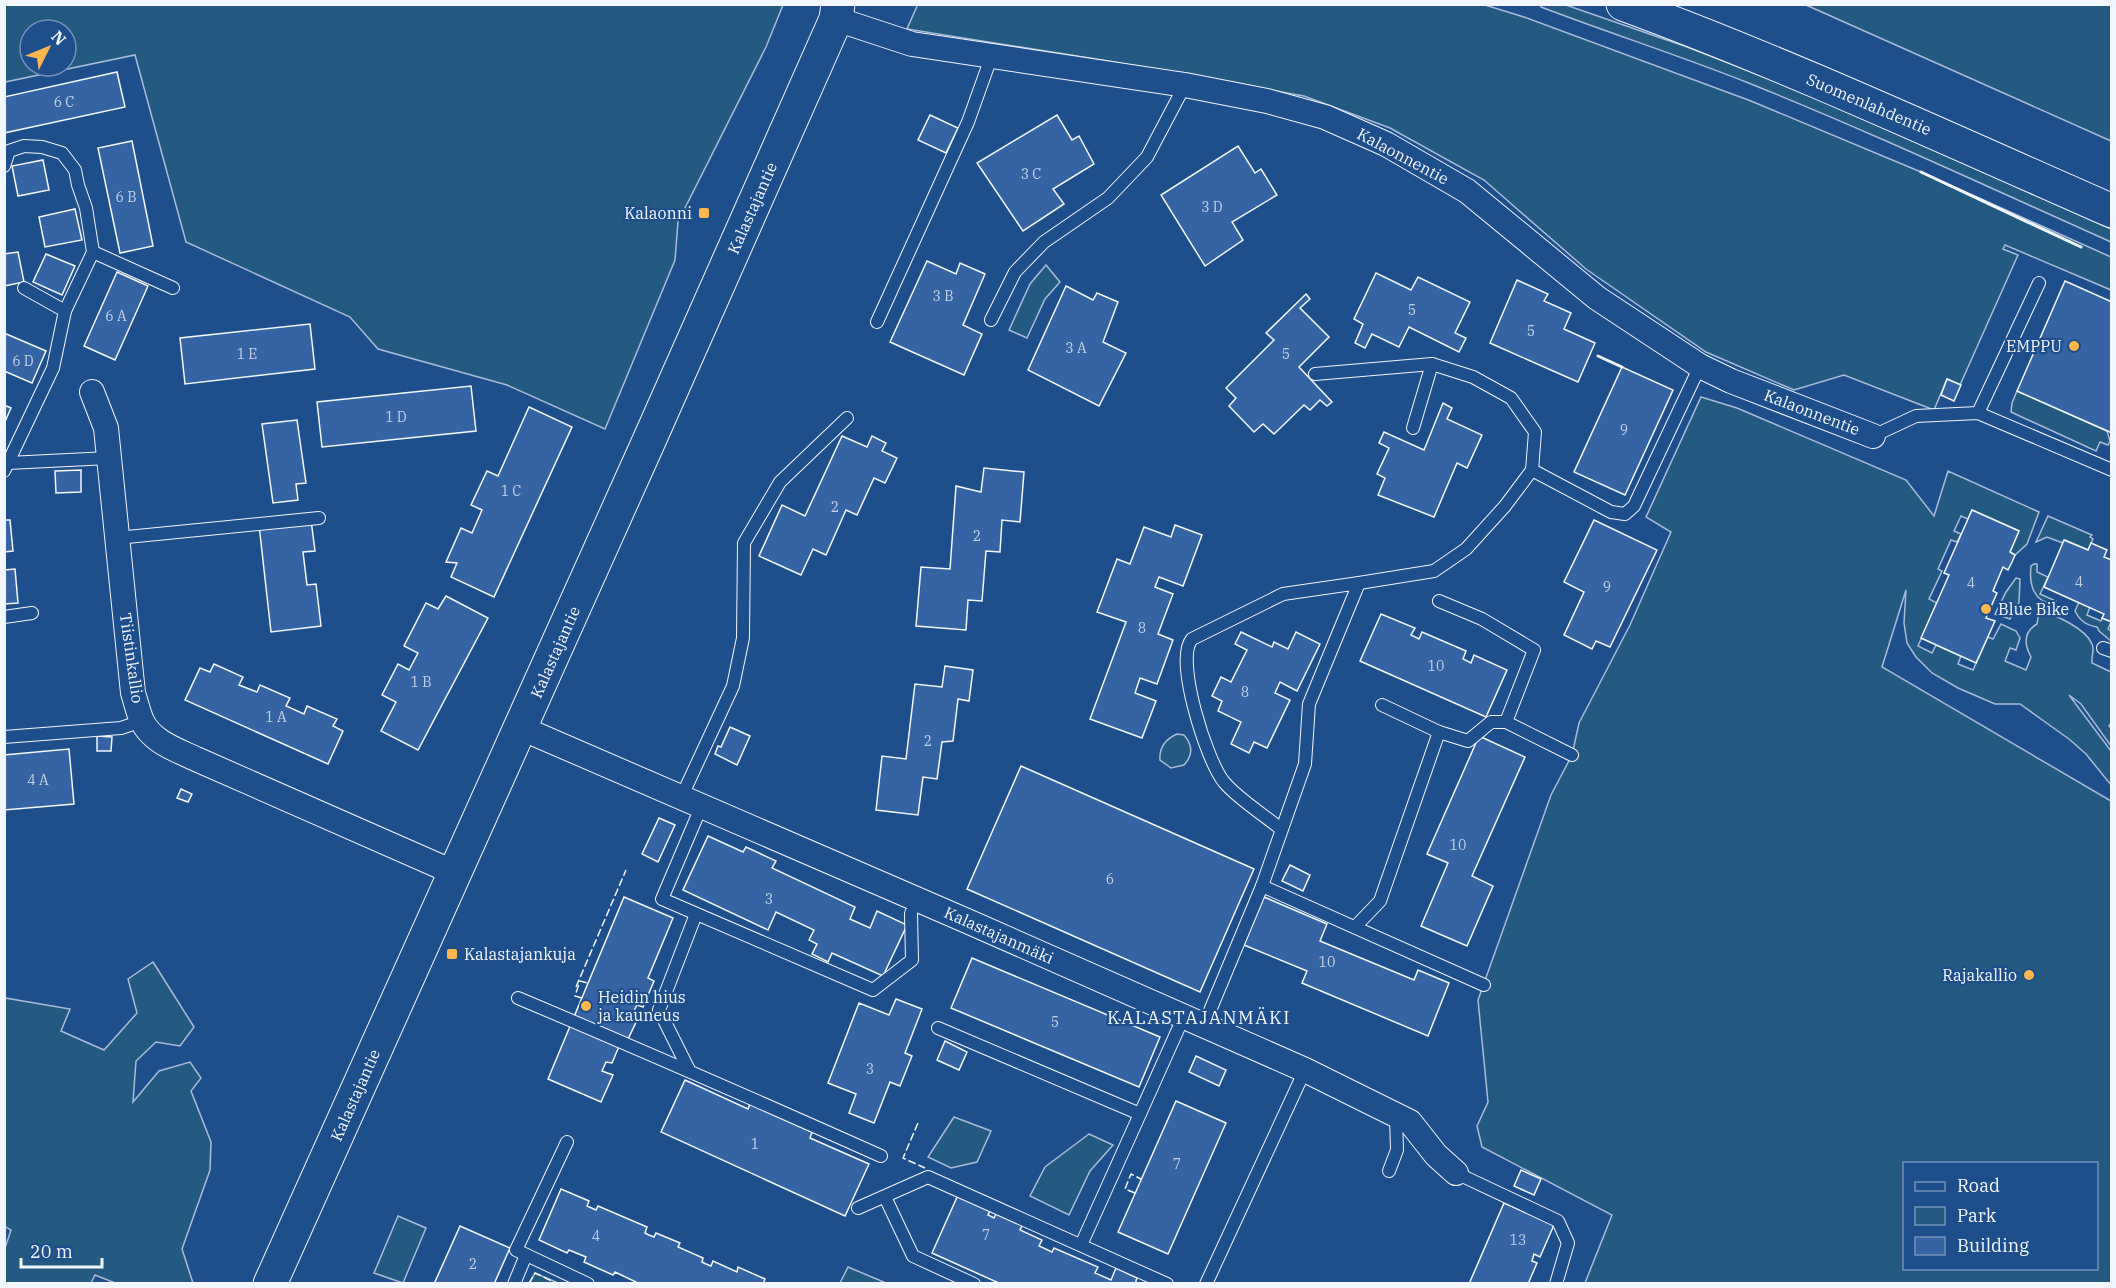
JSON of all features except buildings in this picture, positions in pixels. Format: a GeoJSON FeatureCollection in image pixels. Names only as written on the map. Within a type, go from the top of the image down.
{"type":"FeatureCollection","features":[{"type":"Feature","properties":{"kind":"main road","name":"Suomenlahdentie"},"geometry":{"type":"LineString","coordinates":[[1623,4],[1700,33],[1829,87],[2112,211]]}},
{"type":"Feature","properties":{"kind":"main road","name":"Kalastajantie"},"geometry":{"type":"LineString","coordinates":[[270,1284],[521,728],[840,9]]}},
{"type":"Feature","properties":{"kind":"street","name":"Kalaonnentie"},"geometry":{"type":"LineString","coordinates":[[840,9],[912,44],[1185,85],[1268,100],[1325,117],[1386,144],[1467,191],[1597,298],[1700,366],[1731,381],[1873,436]]}},
{"type":"Feature","properties":{"kind":"street","name":"Tiistinkallio"},"geometry":{"type":"LineString","coordinates":[[92,392],[106,428],[133,693],[142,721],[151,734],[169,747],[455,873]]}},
{"type":"Feature","properties":{"kind":"street","name":"Kalastajanmäki"},"geometry":{"type":"LineString","coordinates":[[521,728],[1305,1070],[1410,1122],[1436,1155],[1456,1173]]}},
{"type":"Feature","properties":{"kind":"lane"},"geometry":{"type":"LineString","coordinates":[[877,322],[968,122],[992,55]]}},
{"type":"Feature","properties":{"kind":"lane"},"geometry":{"type":"LineString","coordinates":[[991,320],[1015,272],[1044,242],[1107,198],[1147,157],[1185,85]]}},
{"type":"Feature","properties":{"kind":"lane"},"geometry":{"type":"LineString","coordinates":[[4,166],[9,151],[24,146],[42,147],[62,153],[75,170],[86,208],[93,252],[65,311],[53,368],[6,467]]}},
{"type":"Feature","properties":{"kind":"lane"},"geometry":{"type":"LineString","coordinates":[[93,252],[173,288]]}},
{"type":"Feature","properties":{"kind":"lane"},"geometry":{"type":"LineString","coordinates":[[1978,413],[2039,283]]}},
{"type":"Feature","properties":{"kind":"lane"},"geometry":{"type":"LineString","coordinates":[[24,288],[65,311]]}},
{"type":"Feature","properties":{"kind":"lane"},"geometry":{"type":"LineString","coordinates":[[1413,428],[1432,364]]}},
{"type":"Feature","properties":{"kind":"lane"},"geometry":{"type":"LineString","coordinates":[[1281,829],[1228,787],[1218,773],[1200,733],[1196,718],[1188,674],[1189,642],[1283,594],[1434,571],[1466,549],[1505,506],[1532,470],[1535,432],[1511,398],[1473,377],[1432,364],[1315,374]]}},
{"type":"Feature","properties":{"kind":"lane"},"geometry":{"type":"LineString","coordinates":[[1532,470],[1611,512],[1625,514],[1635,506],[1700,366]]}},
{"type":"Feature","properties":{"kind":"lane"},"geometry":{"type":"LineString","coordinates":[[1873,436],[1916,416],[1978,413],[2112,470]]}},
{"type":"Feature","properties":{"kind":"lane"},"geometry":{"type":"LineString","coordinates":[[681,798],[733,686],[743,638],[744,543],[780,482],[847,418]]}},
{"type":"Feature","properties":{"kind":"lane"},"geometry":{"type":"LineString","coordinates":[[6,467],[109,458]]}},
{"type":"Feature","properties":{"kind":"lane"},"geometry":{"type":"LineString","coordinates":[[117,538],[319,518]]}},
{"type":"Feature","properties":{"kind":"lane"},"geometry":{"type":"LineString","coordinates":[[1081,1245],[1140,1114],[1194,1021],[1262,885],[1305,764],[1309,704],[1359,583]]}},
{"type":"Feature","properties":{"kind":"lane"},"geometry":{"type":"LineString","coordinates":[[1439,601],[1482,619],[1534,650],[1506,722]]}},
{"type":"Feature","properties":{"kind":"lane"},"geometry":{"type":"LineString","coordinates":[[4,617],[32,613]]}},
{"type":"Feature","properties":{"kind":"lane"},"geometry":{"type":"LineString","coordinates":[[1382,705],[1439,732],[1468,741],[1491,722],[1506,722],[1572,754]]}},
{"type":"Feature","properties":{"kind":"lane"},"geometry":{"type":"LineString","coordinates":[[4,737],[121,728],[142,721]]}},
{"type":"Feature","properties":{"kind":"lane"},"geometry":{"type":"LineString","coordinates":[[1355,927],[1380,900],[1439,732]]}},
{"type":"Feature","properties":{"kind":"lane"},"geometry":{"type":"LineString","coordinates":[[696,819],[662,899],[696,914],[873,990],[912,960],[911,912]]}},
{"type":"Feature","properties":{"kind":"lane"},"geometry":{"type":"LineString","coordinates":[[1262,885],[1484,985]]}},
{"type":"Feature","properties":{"kind":"lane"},"geometry":{"type":"LineString","coordinates":[[689,1070],[659,1010],[696,914]]}},
{"type":"Feature","properties":{"kind":"lane"},"geometry":{"type":"LineString","coordinates":[[518,998],[634,1049],[689,1070],[880,1156]]}},
{"type":"Feature","properties":{"kind":"lane"},"geometry":{"type":"LineString","coordinates":[[938,1028],[1140,1114]]}},
{"type":"Feature","properties":{"kind":"lane"},"geometry":{"type":"LineString","coordinates":[[1206,1284],[1305,1070]]}},
{"type":"Feature","properties":{"kind":"lane"},"geometry":{"type":"LineString","coordinates":[[1389,1170],[1397,1150],[1396,1115]]}},
{"type":"Feature","properties":{"kind":"lane"},"geometry":{"type":"LineString","coordinates":[[567,1142],[516,1250],[588,1284]]}},
{"type":"Feature","properties":{"kind":"lane"},"geometry":{"type":"LineString","coordinates":[[1456,1173],[1558,1221],[1568,1244],[1556,1284]]}},
{"type":"Feature","properties":{"kind":"lane"},"geometry":{"type":"LineString","coordinates":[[858,1208],[928,1177],[1167,1284]]}},
{"type":"Feature","properties":{"kind":"lane"},"geometry":{"type":"LineString","coordinates":[[885,1197],[913,1256],[974,1284]]}},
{"type":"Feature","properties":{"kind":"lane"},"geometry":{"type":"LineString","coordinates":[[514,1284],[526,1255]]}},
{"type":"Feature","properties":{"kind":"green space"},"geometry":{"type":"Polygon","coordinates":[[[5,4],[783,5],[766,47],[678,222],[675,260],[605,429],[507,385],[378,349],[350,317],[186,242],[135,55],[78,67],[78,18],[18,18],[18,78],[24,78],[5,82],[5,4]]]}},
{"type":"Feature","properties":{"kind":"green space"},"geometry":{"type":"Polygon","coordinates":[[[918,4],[1485,5],[1524,17],[1751,101],[1921,172],[2111,257],[2111,290],[2005,245],[2003,249],[2018,255],[1960,385],[1947,379],[1934,410],[1844,375],[1794,390],[1706,352],[1586,269],[1484,180],[1390,128],[1304,96],[1108,61],[907,29],[918,4]]]}},
{"type":"Feature","properties":{"kind":"green space"},"geometry":{"type":"Polygon","coordinates":[[[1540,5],[1566,5],[1687,47],[1793,88],[2111,229],[2111,242],[1792,101],[1540,5]]]}},
{"type":"Feature","properties":{"kind":"green space"},"geometry":{"type":"Polygon","coordinates":[[[1806,5],[2111,5],[2111,141],[1806,5]]]}},
{"type":"Feature","properties":{"kind":"green space"},"geometry":{"type":"Polygon","coordinates":[[[1046,265],[1060,282],[1045,299],[1027,338],[1009,330],[1030,284],[1046,265]]]}},
{"type":"Feature","properties":{"kind":"green space"},"geometry":{"type":"Polygon","coordinates":[[[2017,391],[2107,431],[2110,441],[2108,445],[2100,442],[2096,451],[2011,412],[2017,391]]]}},
{"type":"Feature","properties":{"kind":"green space"},"geometry":{"type":"Polygon","coordinates":[[[1701,397],[1737,408],[1906,480],[1934,516],[1948,471],[2039,512],[2027,544],[2015,555],[2010,552],[2019,531],[1972,510],[1968,519],[1961,516],[1954,531],[1961,534],[1957,542],[1951,540],[1938,569],[1942,571],[1929,599],[1937,603],[1918,646],[1932,653],[1936,645],[1961,656],[1958,664],[1973,670],[1988,637],[1993,639],[2001,624],[2016,631],[2020,638],[2016,650],[2010,648],[2005,661],[2026,670],[2031,657],[2026,639],[2029,631],[2037,624],[2039,612],[2061,619],[2077,628],[2089,638],[2092,644],[2092,663],[2111,672],[2112,722],[2109,726],[2111,746],[2081,704],[2069,695],[2111,751],[2111,785],[2086,754],[2020,704],[1995,704],[1958,688],[1932,673],[1916,657],[1907,643],[1904,623],[1906,590],[1882,667],[2111,801],[2111,1283],[1585,1283],[1612,1215],[1482,1147],[1477,1126],[1488,1102],[1478,1000],[1551,795],[1572,755],[1579,723],[1630,625],[1671,532],[1646,517],[1701,397]]]}},
{"type":"Feature","properties":{"kind":"green space"},"geometry":{"type":"Polygon","coordinates":[[[2048,516],[2092,535],[2090,537],[2093,539],[2088,550],[2065,540],[2063,543],[2047,537],[2036,542],[2048,516]]]}},
{"type":"Feature","properties":{"kind":"green space"},"geometry":{"type":"Polygon","coordinates":[[[2037,564],[2037,572],[2048,577],[2040,594],[2056,601],[2054,604],[2041,600],[2034,591],[2031,566],[2037,564]]]}},
{"type":"Feature","properties":{"kind":"green space"},"geometry":{"type":"Polygon","coordinates":[[[2016,578],[2020,579],[2019,602],[2010,619],[1995,614],[2006,592],[2016,578]]]}},
{"type":"Feature","properties":{"kind":"green space"},"geometry":{"type":"Polygon","coordinates":[[[2079,602],[2090,607],[2087,615],[2101,621],[2102,618],[2111,622],[2108,629],[2111,631],[2111,641],[2097,627],[2081,620],[2075,611],[2079,602]]]}},
{"type":"Feature","properties":{"kind":"green space"},"geometry":{"type":"Polygon","coordinates":[[[1177,734],[1184,735],[1187,739],[1190,754],[1184,765],[1171,768],[1160,760],[1161,752],[1167,741],[1177,734]]]}},
{"type":"Feature","properties":{"kind":"green space"},"geometry":{"type":"Polygon","coordinates":[[[153,962],[194,1027],[180,1046],[156,1042],[136,1061],[133,1102],[159,1071],[190,1062],[201,1078],[191,1091],[211,1142],[210,1170],[182,1249],[193,1283],[115,1283],[95,1275],[91,1283],[5,1283],[5,1248],[11,1230],[4,1226],[5,998],[70,1009],[61,1031],[104,1050],[137,1013],[128,979],[153,962]]]}},
{"type":"Feature","properties":{"kind":"green space"},"geometry":{"type":"Polygon","coordinates":[[[954,1117],[991,1131],[977,1162],[951,1168],[928,1157],[954,1117]]]}},
{"type":"Feature","properties":{"kind":"green space"},"geometry":{"type":"Polygon","coordinates":[[[1089,1134],[1113,1145],[1090,1171],[1069,1215],[1030,1196],[1045,1167],[1089,1134]]]}},
{"type":"Feature","properties":{"kind":"green space"},"geometry":{"type":"Polygon","coordinates":[[[398,1216],[426,1228],[403,1283],[374,1273],[398,1216]]]}},
{"type":"Feature","properties":{"kind":"green space"},"geometry":{"type":"Polygon","coordinates":[[[848,1267],[886,1283],[840,1283],[848,1267]]]}},
{"type":"Feature","properties":{"kind":"green space"},"geometry":{"type":"Polygon","coordinates":[[[535,1273],[558,1283],[529,1283],[535,1273]]]}},
{"type":"Feature","properties":{"kind":"fence"},"geometry":{"type":"LineString","coordinates":[[576,987],[626,870]]}},
{"type":"Feature","properties":{"kind":"fence"},"geometry":{"type":"LineString","coordinates":[[582,998],[575,996],[580,981],[588,983]]}},
{"type":"Feature","properties":{"kind":"fence"},"geometry":{"type":"LineString","coordinates":[[918,1123],[903,1158],[925,1168]]}},
{"type":"Feature","properties":{"kind":"fence"},"geometry":{"type":"LineString","coordinates":[[1135,1193],[1125,1189],[1131,1174],[1141,1179]]}},
{"type":"Feature","properties":{"kind":"fence"},"geometry":{"type":"LineString","coordinates":[[529,1284],[535,1273],[558,1284]]}},
{"type":"Feature","properties":{"kind":"wall"},"geometry":{"type":"LineString","coordinates":[[1921,172],[2081,247]]}},
{"type":"Feature","properties":{"kind":"wall"},"geometry":{"type":"LineString","coordinates":[[1598,356],[1622,367]]}},
{"type":"Feature","properties":{"kind":"place","name":"Kalaonni"},"geometry":{"type":"Point","coordinates":[704,213]}},
{"type":"Feature","properties":{"kind":"place","name":"EMPPU"},"geometry":{"type":"Point","coordinates":[2074,346]}},
{"type":"Feature","properties":{"kind":"place","name":"Blue Bike"},"geometry":{"type":"Point","coordinates":[1986,609]}},
{"type":"Feature","properties":{"kind":"place","name":"Kalastajankuja"},"geometry":{"type":"Point","coordinates":[452,954]}},
{"type":"Feature","properties":{"kind":"place","name":"Rajakallio"},"geometry":{"type":"Point","coordinates":[2029,975]}},
{"type":"Feature","properties":{"kind":"place","name":"Heidin hius ja kauneus"},"geometry":{"type":"Point","coordinates":[586,1006]}},
{"type":"Feature","properties":{"kind":"district","name":"KALASTAJANMÄKI"},"geometry":{"type":"Point","coordinates":[1199,1018]}}]}
